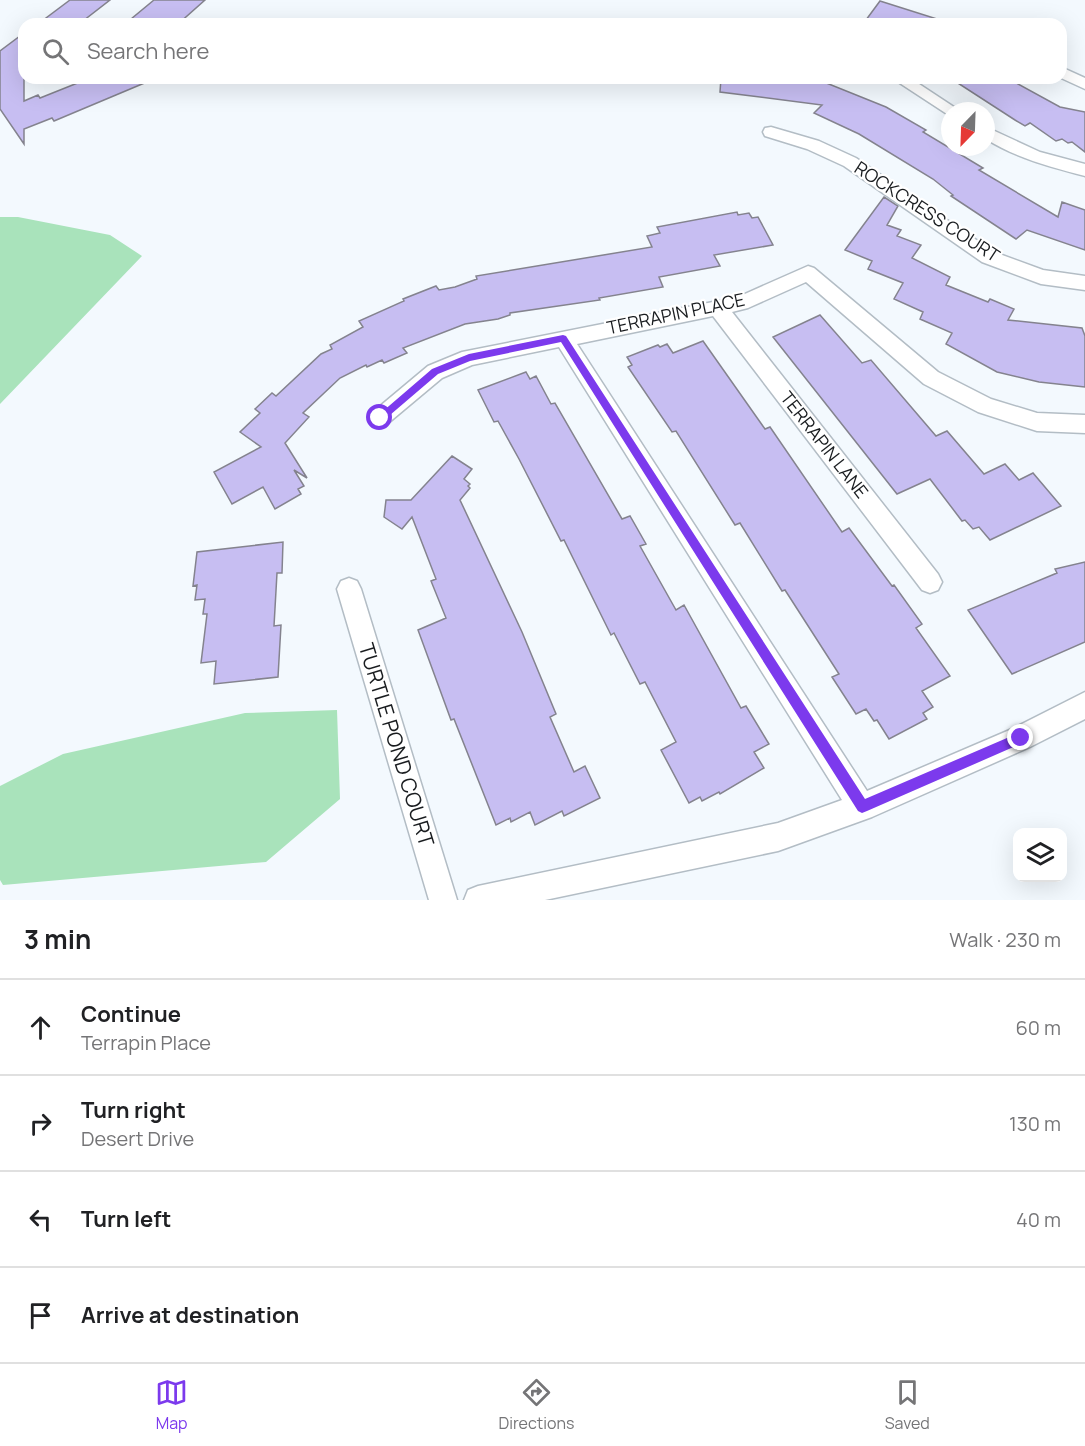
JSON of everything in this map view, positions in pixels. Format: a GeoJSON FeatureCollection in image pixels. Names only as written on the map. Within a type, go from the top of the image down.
{"type":"FeatureCollection","features":[{"type":"Feature","properties":{"kind":"street"},"geometry":{"type":"LineString","coordinates":[[1067,75],[1085,84]]}},
{"type":"Feature","properties":{"kind":"street"},"geometry":{"type":"LineString","coordinates":[[909,84],[941,104]]}},
{"type":"Feature","properties":{"kind":"street","name":"ROCKCRESS COURT"},"geometry":{"type":"LineString","coordinates":[[771,132],[813,145],[850,162],[988,257],[1041,277],[1085,283]]}},
{"type":"Feature","properties":{"kind":"street"},"geometry":{"type":"LineString","coordinates":[[995,138],[1048,162],[1085,170]]}},
{"type":"Feature","properties":{"kind":"street","name":"TERRAPIN PLACE"},"geometry":{"type":"LineString","coordinates":[[380,418],[435,372],[469,358],[741,303],[808,273],[931,378],[985,406],[1037,422],[1085,424]]}},
{"type":"Feature","properties":{"kind":"street","name":"TERRAPIN LANE"},"geometry":{"type":"LineString","coordinates":[[717,307],[930,582]]}},
{"type":"Feature","properties":{"kind":"street"},"geometry":{"type":"LineString","coordinates":[[563,338],[862,807]]}},
{"type":"Feature","properties":{"kind":"street","name":"TURTLE POND COURT"},"geometry":{"type":"LineString","coordinates":[[349,589],[443,900]]}},
{"type":"Feature","properties":{"kind":"street"},"geometry":{"type":"LineString","coordinates":[[478,900],[778,837],[862,807],[1021,738],[1085,705]]}},
{"type":"Feature","properties":{"kind":"green space"},"geometry":{"type":"Polygon","coordinates":[[[0,217],[18,217],[110,235],[142,256],[0,404],[0,217]]]}},
{"type":"Feature","properties":{"kind":"green space"},"geometry":{"type":"Polygon","coordinates":[[[337,710],[340,799],[266,862],[3,885],[0,880],[0,786],[63,754],[245,713],[337,710]]]}},
{"type":"Feature","properties":{"kind":"building"},"geometry":{"type":"Polygon","coordinates":[[[70,0],[110,0],[87,18],[46,18],[70,0]]]}},
{"type":"Feature","properties":{"kind":"building"},"geometry":{"type":"Polygon","coordinates":[[[154,0],[205,0],[185,18],[132,18],[154,0]]]}},
{"type":"Feature","properties":{"kind":"building"},"geometry":{"type":"Polygon","coordinates":[[[880,1],[934,18],[867,18],[880,1]]]}},
{"type":"Feature","properties":{"kind":"building"},"geometry":{"type":"Polygon","coordinates":[[[18,38],[18,84],[24,84],[24,101],[38,95],[40,98],[75,84],[142,84],[54,121],[52,118],[24,129],[24,144],[0,109],[0,51],[18,38]]]}},
{"type":"Feature","properties":{"kind":"building"},"geometry":{"type":"Polygon","coordinates":[[[721,84],[829,84],[886,107],[926,130],[923,132],[941,143],[941,156],[963,156],[983,168],[979,170],[1058,217],[1062,202],[1085,210],[1085,250],[1027,230],[1016,239],[951,196],[953,195],[933,179],[859,134],[814,113],[822,105],[720,92],[721,84]]]}},
{"type":"Feature","properties":{"kind":"building"},"geometry":{"type":"Polygon","coordinates":[[[959,84],[1018,84],[1060,107],[1085,112],[1085,152],[1072,142],[1068,143],[1062,139],[1056,141],[1030,123],[1025,126],[995,107],[995,102],[988,102],[959,84]]]}},
{"type":"Feature","properties":{"kind":"building"},"geometry":{"type":"Polygon","coordinates":[[[884,197],[898,206],[887,225],[901,230],[897,236],[921,245],[912,258],[950,277],[946,285],[988,302],[990,299],[1014,309],[1008,320],[1082,328],[1085,336],[1085,387],[1039,382],[997,372],[946,344],[952,333],[920,319],[923,312],[894,299],[903,283],[868,269],[872,261],[845,250],[884,197]]]}},
{"type":"Feature","properties":{"kind":"building"},"geometry":{"type":"Polygon","coordinates":[[[737,212],[738,215],[749,213],[752,218],[758,217],[773,245],[714,255],[720,266],[659,277],[663,287],[599,298],[600,300],[510,313],[498,319],[465,324],[403,348],[407,353],[384,363],[382,360],[367,367],[366,365],[340,378],[303,413],[309,417],[285,443],[307,478],[294,470],[304,486],[298,489],[301,494],[275,509],[263,487],[232,504],[214,472],[261,447],[240,432],[260,413],[255,409],[272,393],[276,396],[321,354],[332,349],[330,345],[363,327],[359,321],[404,301],[403,299],[436,286],[439,290],[455,287],[477,279],[476,276],[652,247],[647,236],[660,233],[657,227],[737,212]]]}},
{"type":"Feature","properties":{"kind":"building"},"geometry":{"type":"Polygon","coordinates":[[[820,315],[862,363],[871,360],[936,436],[947,431],[984,474],[1005,464],[1019,480],[1033,473],[1061,506],[990,540],[979,527],[973,529],[965,520],[962,521],[930,479],[897,494],[773,337],[820,315]]]}},
{"type":"Feature","properties":{"kind":"building"},"geometry":{"type":"Polygon","coordinates":[[[703,341],[765,429],[770,427],[842,532],[849,528],[922,624],[916,628],[950,676],[922,691],[933,707],[923,713],[927,719],[889,739],[877,720],[874,721],[866,709],[856,714],[832,677],[839,674],[785,590],[782,591],[740,523],[735,525],[676,431],[672,432],[628,367],[632,365],[627,357],[658,345],[660,347],[667,344],[673,353],[703,341]]]}},
{"type":"Feature","properties":{"kind":"building"},"geometry":{"type":"Polygon","coordinates":[[[526,372],[530,379],[536,376],[551,404],[555,403],[622,519],[630,516],[646,544],[640,546],[676,610],[684,605],[741,708],[746,706],[769,744],[754,752],[764,768],[720,794],[719,792],[702,801],[700,797],[689,803],[661,750],[676,742],[645,682],[640,684],[614,633],[611,635],[564,540],[561,541],[519,459],[498,421],[494,422],[478,390],[526,372]]]}},
{"type":"Feature","properties":{"kind":"building"},"geometry":{"type":"Polygon","coordinates":[[[452,456],[472,469],[464,479],[470,484],[468,486],[470,488],[460,500],[522,632],[556,714],[550,717],[574,772],[585,766],[600,798],[564,816],[562,811],[535,825],[530,812],[511,822],[510,818],[496,825],[454,719],[451,720],[418,630],[446,618],[431,581],[436,579],[412,517],[402,529],[384,517],[386,500],[411,500],[452,456]]]}},
{"type":"Feature","properties":{"kind":"building"},"geometry":{"type":"Polygon","coordinates":[[[283,542],[282,573],[277,573],[274,626],[281,625],[278,677],[214,684],[216,661],[201,663],[207,614],[203,614],[205,599],[195,600],[197,585],[193,586],[197,552],[283,542]]]}},
{"type":"Feature","properties":{"kind":"building"},"geometry":{"type":"Polygon","coordinates":[[[1085,562],[1085,642],[1012,674],[968,610],[1057,573],[1055,569],[1085,562]]]}},
{"type":"Feature","properties":{"kind":"route"},"geometry":{"type":"LineString","coordinates":[[380,418],[435,372],[469,358],[563,338],[862,807],[1021,738]]}}]}
